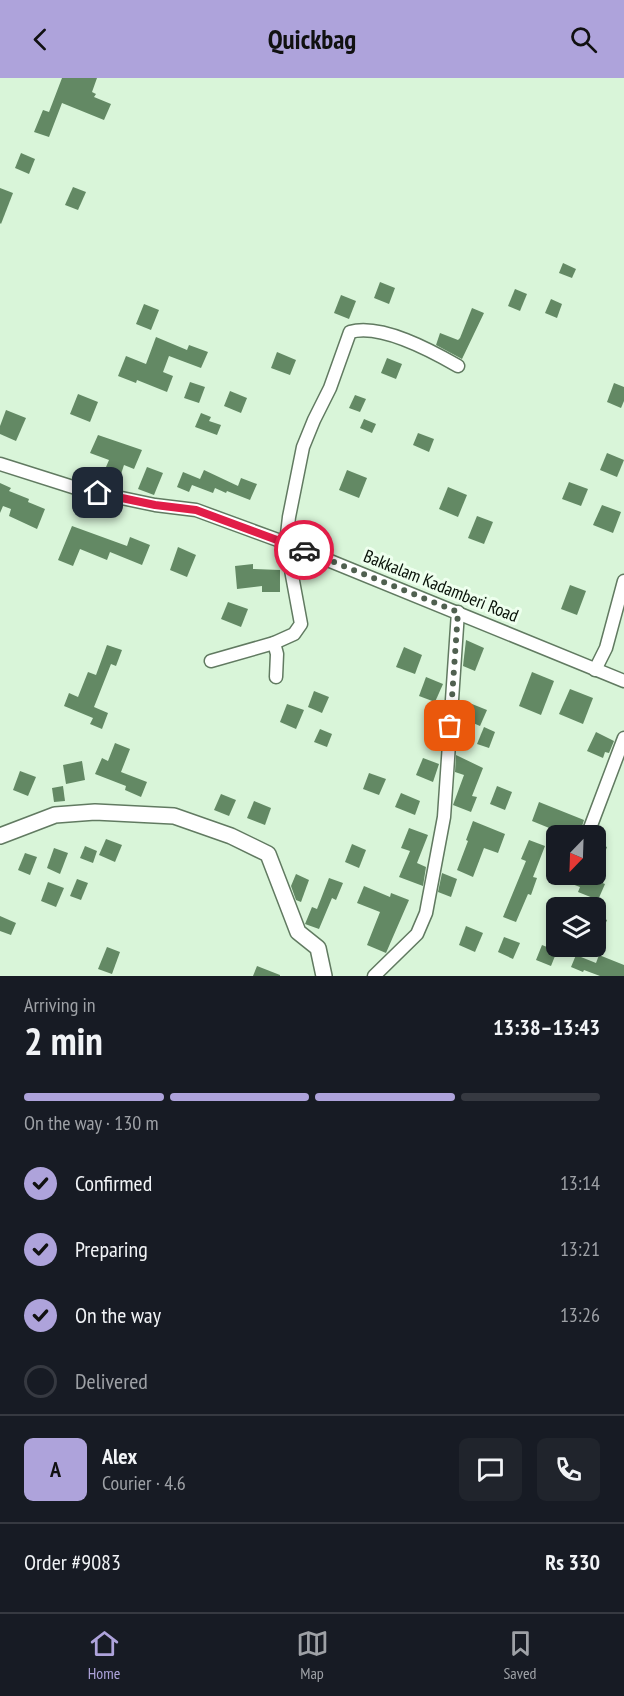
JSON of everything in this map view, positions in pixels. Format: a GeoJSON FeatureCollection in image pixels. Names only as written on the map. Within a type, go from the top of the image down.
{"type":"FeatureCollection","features":[{"type":"Feature","properties":{"kind":"street"},"geometry":{"type":"LineString","coordinates":[[211,661],[274,643],[294,634],[301,624],[286,543],[303,447],[330,388],[350,332],[364,330],[400,337],[458,366]]}},
{"type":"Feature","properties":{"kind":"street","name":"Bakkalam Kadamberi Road"},"geometry":{"type":"LineString","coordinates":[[0,464],[79,489],[155,505],[196,510],[286,543],[624,681]]}},
{"type":"Feature","properties":{"kind":"street"},"geometry":{"type":"LineString","coordinates":[[594,670],[606,648],[624,581]]}},
{"type":"Feature","properties":{"kind":"street"},"geometry":{"type":"LineString","coordinates":[[374,976],[417,934],[426,913],[444,818],[458,612]]}},
{"type":"Feature","properties":{"kind":"street"},"geometry":{"type":"LineString","coordinates":[[274,643],[277,654],[276,677]]}},
{"type":"Feature","properties":{"kind":"street"},"geometry":{"type":"LineString","coordinates":[[591,825],[624,738]]}},
{"type":"Feature","properties":{"kind":"street"},"geometry":{"type":"LineString","coordinates":[[0,836],[55,815],[95,812],[174,816],[231,836],[268,854],[298,932],[318,948],[324,976]]}},
{"type":"Feature","properties":{"kind":"building"},"geometry":{"type":"Polygon","coordinates":[[[62,78],[97,78],[92,92],[96,94],[94,97],[111,104],[104,120],[62,103],[49,137],[34,132],[43,110],[49,112],[62,78]]]}},
{"type":"Feature","properties":{"kind":"building"},"geometry":{"type":"Polygon","coordinates":[[[21,153],[35,159],[29,174],[15,168],[21,153]]]}},
{"type":"Feature","properties":{"kind":"building"},"geometry":{"type":"Polygon","coordinates":[[[73,187],[86,192],[78,210],[65,205],[73,187]]]}},
{"type":"Feature","properties":{"kind":"building"},"geometry":{"type":"Polygon","coordinates":[[[0,188],[13,193],[1,224],[0,223],[0,188]]]}},
{"type":"Feature","properties":{"kind":"building"},"geometry":{"type":"Polygon","coordinates":[[[563,263],[576,269],[572,278],[559,273],[563,263]]]}},
{"type":"Feature","properties":{"kind":"building"},"geometry":{"type":"Polygon","coordinates":[[[380,282],[395,288],[389,304],[374,298],[380,282]]]}},
{"type":"Feature","properties":{"kind":"building"},"geometry":{"type":"Polygon","coordinates":[[[515,289],[527,294],[520,311],[508,306],[515,289]]]}},
{"type":"Feature","properties":{"kind":"building"},"geometry":{"type":"Polygon","coordinates":[[[341,295],[356,301],[349,319],[334,313],[341,295]]]}},
{"type":"Feature","properties":{"kind":"building"},"geometry":{"type":"Polygon","coordinates":[[[551,299],[562,304],[557,318],[545,313],[551,299]]]}},
{"type":"Feature","properties":{"kind":"building"},"geometry":{"type":"Polygon","coordinates":[[[144,304],[159,310],[151,330],[136,324],[144,304]]]}},
{"type":"Feature","properties":{"kind":"building"},"geometry":{"type":"Polygon","coordinates":[[[472,308],[484,313],[462,359],[436,345],[440,333],[458,340],[460,338],[472,308]]]}},
{"type":"Feature","properties":{"kind":"building"},"geometry":{"type":"Polygon","coordinates":[[[156,337],[187,350],[189,345],[208,352],[201,368],[169,356],[163,372],[173,376],[167,392],[137,380],[136,383],[118,376],[126,356],[146,364],[156,337]]]}},
{"type":"Feature","properties":{"kind":"building"},"geometry":{"type":"Polygon","coordinates":[[[277,352],[296,360],[290,375],[271,368],[277,352]]]}},
{"type":"Feature","properties":{"kind":"building"},"geometry":{"type":"Polygon","coordinates":[[[387,358],[402,364],[396,379],[381,373],[387,358]]]}},
{"type":"Feature","properties":{"kind":"building"},"geometry":{"type":"Polygon","coordinates":[[[190,382],[205,387],[199,403],[184,398],[190,382]]]}},
{"type":"Feature","properties":{"kind":"building"},"geometry":{"type":"Polygon","coordinates":[[[614,383],[624,387],[624,401],[621,408],[607,402],[614,383]]]}},
{"type":"Feature","properties":{"kind":"building"},"geometry":{"type":"Polygon","coordinates":[[[230,391],[247,398],[241,413],[224,406],[230,391]]]}},
{"type":"Feature","properties":{"kind":"building"},"geometry":{"type":"Polygon","coordinates":[[[78,394],[98,402],[90,422],[70,414],[78,394]]]}},
{"type":"Feature","properties":{"kind":"building"},"geometry":{"type":"Polygon","coordinates":[[[355,395],[366,399],[360,412],[349,408],[355,395]]]}},
{"type":"Feature","properties":{"kind":"building"},"geometry":{"type":"Polygon","coordinates":[[[6,410],[26,418],[16,441],[0,434],[0,426],[6,410]]]}},
{"type":"Feature","properties":{"kind":"building"},"geometry":{"type":"Polygon","coordinates":[[[201,413],[211,417],[209,421],[221,425],[217,435],[195,427],[201,413]]]}},
{"type":"Feature","properties":{"kind":"building"},"geometry":{"type":"Polygon","coordinates":[[[364,419],[376,424],[372,433],[360,428],[364,419]]]}},
{"type":"Feature","properties":{"kind":"building"},"geometry":{"type":"Polygon","coordinates":[[[418,433],[434,439],[429,452],[413,445],[418,433]]]}},
{"type":"Feature","properties":{"kind":"building"},"geometry":{"type":"Polygon","coordinates":[[[98,435],[142,450],[134,469],[124,465],[119,480],[103,474],[109,460],[90,453],[98,435]]]}},
{"type":"Feature","properties":{"kind":"building"},"geometry":{"type":"Polygon","coordinates":[[[607,453],[624,460],[617,477],[600,470],[607,453]]]}},
{"type":"Feature","properties":{"kind":"building"},"geometry":{"type":"Polygon","coordinates":[[[147,467],[163,473],[154,495],[138,489],[147,467]]]}},
{"type":"Feature","properties":{"kind":"building"},"geometry":{"type":"Polygon","coordinates":[[[204,470],[238,486],[241,478],[257,484],[250,500],[215,488],[213,493],[192,485],[189,492],[177,487],[183,472],[200,479],[204,470]]]}},
{"type":"Feature","properties":{"kind":"building"},"geometry":{"type":"Polygon","coordinates":[[[347,470],[367,478],[359,498],[339,490],[347,470]]]}},
{"type":"Feature","properties":{"kind":"building"},"geometry":{"type":"Polygon","coordinates":[[[569,482],[588,489],[581,506],[562,499],[569,482]]]}},
{"type":"Feature","properties":{"kind":"building"},"geometry":{"type":"Polygon","coordinates":[[[0,483],[11,488],[9,491],[29,499],[28,502],[45,509],[37,529],[9,516],[11,509],[3,506],[0,513],[0,483]]]}},
{"type":"Feature","properties":{"kind":"building"},"geometry":{"type":"Polygon","coordinates":[[[448,487],[467,495],[458,517],[439,509],[448,487]]]}},
{"type":"Feature","properties":{"kind":"building"},"geometry":{"type":"Polygon","coordinates":[[[602,505],[621,512],[613,533],[593,525],[602,505]]]}},
{"type":"Feature","properties":{"kind":"building"},"geometry":{"type":"Polygon","coordinates":[[[477,516],[493,522],[484,544],[468,538],[477,516]]]}},
{"type":"Feature","properties":{"kind":"building"},"geometry":{"type":"Polygon","coordinates":[[[72,526],[127,546],[130,537],[150,545],[142,565],[110,552],[107,560],[80,549],[73,566],[58,560],[72,526]]]}},
{"type":"Feature","properties":{"kind":"building"},"geometry":{"type":"Polygon","coordinates":[[[178,547],[196,555],[187,577],[170,570],[178,547]]]}},
{"type":"Feature","properties":{"kind":"building"},"geometry":{"type":"Polygon","coordinates":[[[253,564],[253,569],[280,570],[280,592],[262,592],[262,586],[237,589],[235,566],[253,564]]]}},
{"type":"Feature","properties":{"kind":"building"},"geometry":{"type":"Polygon","coordinates":[[[570,585],[586,591],[577,615],[561,609],[570,585]]]}},
{"type":"Feature","properties":{"kind":"building"},"geometry":{"type":"Polygon","coordinates":[[[228,602],[248,609],[241,627],[221,619],[228,602]]]}},
{"type":"Feature","properties":{"kind":"building"},"geometry":{"type":"Polygon","coordinates":[[[466,640],[484,648],[475,671],[463,666],[466,640]]]}},
{"type":"Feature","properties":{"kind":"building"},"geometry":{"type":"Polygon","coordinates":[[[107,645],[122,650],[116,666],[111,664],[94,707],[108,713],[102,729],[90,724],[93,718],[64,706],[69,693],[78,697],[88,672],[96,675],[107,645]]]}},
{"type":"Feature","properties":{"kind":"building"},"geometry":{"type":"Polygon","coordinates":[[[404,647],[422,655],[415,674],[396,667],[404,647]]]}},
{"type":"Feature","properties":{"kind":"building"},"geometry":{"type":"Polygon","coordinates":[[[532,672],[554,681],[541,715],[519,706],[532,672]]]}},
{"type":"Feature","properties":{"kind":"building"},"geometry":{"type":"Polygon","coordinates":[[[426,677],[443,684],[435,702],[419,696],[426,677]]]}},
{"type":"Feature","properties":{"kind":"building"},"geometry":{"type":"Polygon","coordinates":[[[570,689],[593,698],[583,724],[559,714],[570,689]]]}},
{"type":"Feature","properties":{"kind":"building"},"geometry":{"type":"Polygon","coordinates":[[[314,691],[329,697],[322,713],[308,707],[314,691]]]}},
{"type":"Feature","properties":{"kind":"building"},"geometry":{"type":"Polygon","coordinates":[[[287,704],[304,710],[296,729],[280,722],[287,704]]]}},
{"type":"Feature","properties":{"kind":"building"},"geometry":{"type":"Polygon","coordinates":[[[472,704],[487,710],[480,726],[466,720],[472,704]]]}},
{"type":"Feature","properties":{"kind":"building"},"geometry":{"type":"Polygon","coordinates":[[[484,727],[495,732],[489,748],[477,744],[484,727]]]}},
{"type":"Feature","properties":{"kind":"building"},"geometry":{"type":"Polygon","coordinates":[[[320,729],[332,734],[327,747],[314,742],[320,729]]]}},
{"type":"Feature","properties":{"kind":"building"},"geometry":{"type":"Polygon","coordinates":[[[596,732],[614,741],[609,753],[605,752],[603,758],[587,751],[596,732]]]}},
{"type":"Feature","properties":{"kind":"building"},"geometry":{"type":"Polygon","coordinates":[[[115,743],[130,749],[121,772],[147,782],[141,797],[125,790],[126,786],[95,774],[102,758],[108,761],[115,743]]]}},
{"type":"Feature","properties":{"kind":"building"},"geometry":{"type":"Polygon","coordinates":[[[456,755],[483,768],[472,796],[477,797],[471,812],[453,805],[464,775],[455,772],[456,755]]]}},
{"type":"Feature","properties":{"kind":"building"},"geometry":{"type":"Polygon","coordinates":[[[423,758],[439,764],[433,782],[416,775],[423,758]]]}},
{"type":"Feature","properties":{"kind":"building"},"geometry":{"type":"Polygon","coordinates":[[[82,761],[85,780],[66,784],[63,765],[82,761]]]}},
{"type":"Feature","properties":{"kind":"building"},"geometry":{"type":"Polygon","coordinates":[[[20,771],[36,777],[28,796],[13,790],[20,771]]]}},
{"type":"Feature","properties":{"kind":"building"},"geometry":{"type":"Polygon","coordinates":[[[369,773],[386,779],[379,795],[363,789],[369,773]]]}},
{"type":"Feature","properties":{"kind":"building"},"geometry":{"type":"Polygon","coordinates":[[[63,786],[65,801],[54,802],[52,788],[63,786]]]}},
{"type":"Feature","properties":{"kind":"building"},"geometry":{"type":"Polygon","coordinates":[[[497,786],[512,792],[505,810],[490,804],[497,786]]]}},
{"type":"Feature","properties":{"kind":"building"},"geometry":{"type":"Polygon","coordinates":[[[401,793],[420,801],[415,815],[395,807],[401,793]]]}},
{"type":"Feature","properties":{"kind":"building"},"geometry":{"type":"Polygon","coordinates":[[[221,794],[236,800],[229,816],[214,810],[221,794]]]}},
{"type":"Feature","properties":{"kind":"building"},"geometry":{"type":"Polygon","coordinates":[[[254,801],[271,808],[265,825],[247,818],[254,801]]]}},
{"type":"Feature","properties":{"kind":"building"},"geometry":{"type":"Polygon","coordinates":[[[539,802],[584,820],[582,825],[546,827],[532,821],[539,802]]]}},
{"type":"Feature","properties":{"kind":"building"},"geometry":{"type":"Polygon","coordinates":[[[473,821],[505,834],[498,853],[484,848],[473,877],[457,870],[473,821]]]}},
{"type":"Feature","properties":{"kind":"building"},"geometry":{"type":"Polygon","coordinates":[[[409,828],[428,835],[417,863],[426,867],[423,886],[399,877],[410,851],[401,848],[409,828]]]}},
{"type":"Feature","properties":{"kind":"building"},"geometry":{"type":"Polygon","coordinates":[[[106,839],[122,845],[115,862],[99,855],[106,839]]]}},
{"type":"Feature","properties":{"kind":"building"},"geometry":{"type":"Polygon","coordinates":[[[529,840],[545,846],[533,877],[537,878],[531,895],[528,894],[516,922],[503,917],[526,861],[521,859],[529,840]]]}},
{"type":"Feature","properties":{"kind":"building"},"geometry":{"type":"Polygon","coordinates":[[[352,844],[366,850],[359,868],[345,862],[352,844]]]}},
{"type":"Feature","properties":{"kind":"building"},"geometry":{"type":"Polygon","coordinates":[[[85,846],[97,851],[93,863],[80,858],[85,846]]]}},
{"type":"Feature","properties":{"kind":"building"},"geometry":{"type":"Polygon","coordinates":[[[54,848],[68,853],[60,874],[47,868],[54,848]]]}},
{"type":"Feature","properties":{"kind":"building"},"geometry":{"type":"Polygon","coordinates":[[[25,853],[37,857],[30,875],[18,870],[25,853]]]}},
{"type":"Feature","properties":{"kind":"building"},"geometry":{"type":"Polygon","coordinates":[[[442,873],[457,879],[451,897],[438,892],[442,873]]]}},
{"type":"Feature","properties":{"kind":"building"},"geometry":{"type":"Polygon","coordinates":[[[296,874],[309,880],[301,902],[296,900],[291,886],[296,874]]]}},
{"type":"Feature","properties":{"kind":"building"},"geometry":{"type":"Polygon","coordinates":[[[329,878],[343,883],[336,900],[332,898],[319,929],[305,924],[312,907],[317,909],[329,878]]]}},
{"type":"Feature","properties":{"kind":"building"},"geometry":{"type":"Polygon","coordinates":[[[77,879],[88,883],[81,900],[70,896],[77,879]]]}},
{"type":"Feature","properties":{"kind":"building"},"geometry":{"type":"Polygon","coordinates":[[[48,882],[64,888],[56,907],[41,901],[48,882]]]}},
{"type":"Feature","properties":{"kind":"building"},"geometry":{"type":"Polygon","coordinates":[[[575,885],[605,885],[599,897],[590,897],[578,892],[580,887],[575,885]]]}},
{"type":"Feature","properties":{"kind":"building"},"geometry":{"type":"Polygon","coordinates":[[[364,886],[390,897],[391,893],[409,900],[386,953],[367,945],[380,912],[357,903],[364,886]]]}},
{"type":"Feature","properties":{"kind":"building"},"geometry":{"type":"Polygon","coordinates":[[[0,916],[16,923],[11,935],[0,931],[0,916]]]}},
{"type":"Feature","properties":{"kind":"building"},"geometry":{"type":"Polygon","coordinates":[[[466,926],[483,933],[475,952],[459,945],[466,926]]]}},
{"type":"Feature","properties":{"kind":"building"},"geometry":{"type":"Polygon","coordinates":[[[504,937],[520,943],[513,959],[498,952],[504,937]]]}},
{"type":"Feature","properties":{"kind":"building"},"geometry":{"type":"Polygon","coordinates":[[[542,945],[546,947],[546,957],[555,957],[551,966],[536,960],[542,945]]]}},
{"type":"Feature","properties":{"kind":"building"},"geometry":{"type":"Polygon","coordinates":[[[107,947],[120,952],[112,974],[98,969],[107,947]]]}},
{"type":"Feature","properties":{"kind":"building"},"geometry":{"type":"Polygon","coordinates":[[[575,957],[596,963],[598,957],[604,957],[624,965],[624,976],[600,976],[571,967],[575,957]]]}},
{"type":"Feature","properties":{"kind":"building"},"geometry":{"type":"Polygon","coordinates":[[[257,966],[280,975],[280,976],[253,976],[257,966]]]}},
{"type":"Feature","properties":{"kind":"way so far"},"geometry":{"type":"LineString","coordinates":[[304,550],[458,612],[450,726]]}},
{"type":"Feature","properties":{"kind":"route"},"geometry":{"type":"LineString","coordinates":[[98,493],[155,505],[196,510],[304,550]]}}]}
